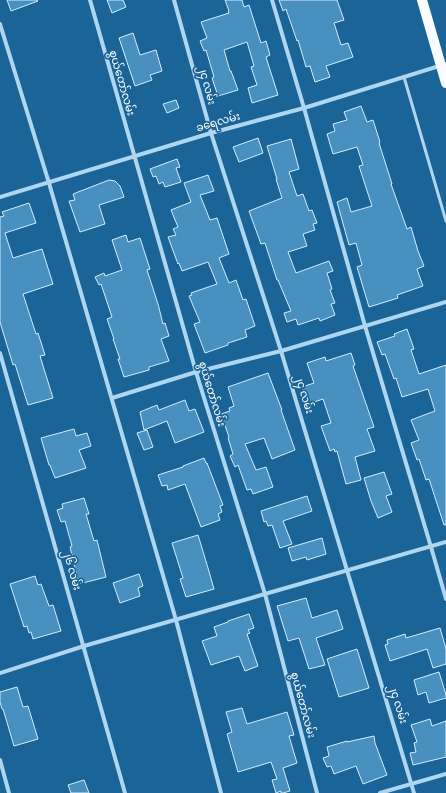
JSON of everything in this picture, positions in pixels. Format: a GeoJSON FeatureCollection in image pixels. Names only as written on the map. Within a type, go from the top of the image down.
{"type":"FeatureCollection","features":[{"type":"Feature","properties":{"kind":"main road"},"geometry":{"type":"LineString","coordinates":[[422,0],[443,65],[446,83]]}},
{"type":"Feature","properties":{"kind":"street","name":"စွယ်တော်လမ်း"},"geometry":{"type":"LineString","coordinates":[[90,0],[196,372],[264,594],[317,793]]}},
{"type":"Feature","properties":{"kind":"street","name":"၂၄ လမ်း"},"geometry":{"type":"LineString","coordinates":[[174,0],[211,133],[281,351],[414,793]]}},
{"type":"Feature","properties":{"kind":"street"},"geometry":{"type":"LineString","coordinates":[[272,0],[365,326],[446,599]]}},
{"type":"Feature","properties":{"kind":"street"},"geometry":{"type":"LineString","coordinates":[[0,24],[49,183],[176,620],[221,793]]}},
{"type":"Feature","properties":{"kind":"street","name":"ခရေလမ်း"},"geometry":{"type":"LineString","coordinates":[[0,197],[211,133],[304,108],[443,65]]}},
{"type":"Feature","properties":{"kind":"street"},"geometry":{"type":"LineString","coordinates":[[112,398],[196,372],[281,351],[446,302]]}},
{"type":"Feature","properties":{"kind":"street","name":"၂၆ လမ်း"},"geometry":{"type":"LineString","coordinates":[[0,353],[125,793]]}},
{"type":"Feature","properties":{"kind":"street"},"geometry":{"type":"LineString","coordinates":[[0,673],[84,646],[446,542]]}},
{"type":"Feature","properties":{"kind":"street"},"geometry":{"type":"LineString","coordinates":[[0,760],[9,793]]}},
{"type":"Feature","properties":{"kind":"street"},"geometry":{"type":"LineString","coordinates":[[380,793],[446,774]]}},
{"type":"Feature","properties":{"kind":"lane"},"geometry":{"type":"LineString","coordinates":[[404,77],[446,221]]}},
{"type":"Feature","properties":{"kind":"building"},"geometry":{"type":"Polygon","coordinates":[[[7,0],[37,0],[38,1],[11,11],[7,0]]]}},
{"type":"Feature","properties":{"kind":"building"},"geometry":{"type":"Polygon","coordinates":[[[107,0],[123,0],[126,7],[112,13],[107,0]]]}},
{"type":"Feature","properties":{"kind":"building"},"geometry":{"type":"Polygon","coordinates":[[[225,0],[242,0],[244,7],[249,5],[261,43],[266,41],[270,55],[266,57],[278,95],[252,103],[248,88],[257,85],[251,67],[254,66],[247,42],[224,50],[230,71],[238,90],[218,96],[212,78],[214,77],[206,50],[204,51],[200,41],[207,38],[201,22],[229,13],[225,0]]]}},
{"type":"Feature","properties":{"kind":"building"},"geometry":{"type":"Polygon","coordinates":[[[279,0],[337,0],[344,20],[334,23],[341,45],[348,43],[353,57],[326,66],[330,77],[315,82],[310,66],[306,67],[298,40],[297,41],[286,9],[283,11],[279,0]]]}},
{"type":"Feature","properties":{"kind":"building"},"geometry":{"type":"Polygon","coordinates":[[[133,33],[140,55],[156,50],[162,71],[150,75],[152,80],[135,86],[119,38],[133,33]]]}},
{"type":"Feature","properties":{"kind":"building"},"geometry":{"type":"Polygon","coordinates":[[[176,100],[179,108],[167,113],[163,104],[176,100]]]}},
{"type":"Feature","properties":{"kind":"building"},"geometry":{"type":"Polygon","coordinates":[[[361,106],[367,122],[373,120],[391,184],[407,229],[411,227],[424,266],[417,269],[423,286],[397,295],[398,298],[369,307],[357,267],[362,265],[356,243],[349,245],[337,202],[347,198],[351,212],[372,206],[359,166],[363,165],[357,147],[333,154],[327,134],[335,131],[333,124],[347,120],[344,112],[361,106]]]}},
{"type":"Feature","properties":{"kind":"building"},"geometry":{"type":"Polygon","coordinates":[[[258,138],[263,153],[239,162],[233,147],[258,138]]]}},
{"type":"Feature","properties":{"kind":"building"},"geometry":{"type":"Polygon","coordinates":[[[291,139],[299,169],[289,172],[297,196],[303,194],[309,211],[312,210],[317,223],[313,224],[315,230],[303,234],[307,246],[288,252],[296,273],[329,261],[333,271],[327,273],[332,289],[330,290],[335,303],[331,304],[335,315],[320,321],[319,318],[298,325],[296,319],[287,322],[284,313],[291,311],[277,280],[265,243],[261,244],[249,211],[282,198],[267,146],[291,139]]]}},
{"type":"Feature","properties":{"kind":"building"},"geometry":{"type":"Polygon","coordinates":[[[177,159],[180,167],[176,168],[181,182],[165,187],[163,182],[159,184],[156,176],[153,177],[150,169],[177,159]]]}},
{"type":"Feature","properties":{"kind":"building"},"geometry":{"type":"Polygon","coordinates":[[[208,175],[214,191],[200,195],[210,220],[217,218],[229,254],[219,258],[229,283],[236,280],[243,300],[246,299],[255,326],[245,330],[247,337],[205,353],[194,324],[200,322],[189,296],[192,295],[191,293],[217,284],[208,262],[182,271],[168,237],[176,235],[173,229],[178,227],[171,210],[191,202],[184,183],[208,175]]]}},
{"type":"Feature","properties":{"kind":"building"},"geometry":{"type":"Polygon","coordinates":[[[109,180],[115,181],[120,186],[124,197],[99,205],[105,224],[80,232],[69,201],[75,200],[73,194],[109,180]]]}},
{"type":"Feature","properties":{"kind":"building"},"geometry":{"type":"Polygon","coordinates":[[[29,203],[36,223],[5,233],[13,258],[42,249],[53,284],[23,294],[36,334],[38,333],[45,355],[40,356],[53,398],[28,405],[15,364],[13,365],[0,322],[0,217],[4,216],[2,212],[29,203]]]}},
{"type":"Feature","properties":{"kind":"building"},"geometry":{"type":"Polygon","coordinates":[[[126,235],[128,242],[140,238],[150,269],[147,270],[163,324],[165,323],[169,336],[161,339],[169,361],[149,367],[149,370],[124,377],[118,359],[120,359],[107,319],[112,317],[101,284],[99,285],[95,277],[104,273],[105,276],[122,270],[112,240],[126,235]]]}},
{"type":"Feature","properties":{"kind":"building"},"geometry":{"type":"Polygon","coordinates":[[[407,329],[414,349],[411,350],[419,374],[446,365],[446,525],[444,525],[429,479],[426,480],[419,459],[417,460],[411,443],[419,440],[411,420],[435,411],[428,389],[402,397],[396,378],[394,379],[385,354],[382,355],[377,342],[395,336],[394,334],[407,329]]]}},
{"type":"Feature","properties":{"kind":"building"},"geometry":{"type":"Polygon","coordinates":[[[351,353],[355,365],[353,366],[374,427],[367,429],[375,451],[355,457],[361,480],[346,484],[337,451],[335,452],[334,449],[330,451],[321,426],[331,423],[323,399],[308,404],[302,387],[314,383],[307,363],[325,357],[326,361],[351,353]]]}},
{"type":"Feature","properties":{"kind":"building"},"geometry":{"type":"Polygon","coordinates":[[[268,373],[295,450],[272,459],[264,438],[245,444],[256,470],[266,467],[273,487],[253,494],[251,489],[247,490],[238,465],[235,467],[230,456],[233,454],[221,414],[230,411],[229,408],[234,406],[228,387],[268,373]]]}},
{"type":"Feature","properties":{"kind":"building"},"geometry":{"type":"Polygon","coordinates":[[[185,400],[189,411],[195,409],[204,432],[175,443],[167,421],[144,430],[140,412],[157,405],[159,410],[185,400]]]}},
{"type":"Feature","properties":{"kind":"building"},"geometry":{"type":"Polygon","coordinates":[[[74,429],[76,436],[87,433],[91,446],[79,450],[86,468],[55,478],[49,465],[41,438],[74,429]]]}},
{"type":"Feature","properties":{"kind":"building"},"geometry":{"type":"Polygon","coordinates":[[[147,430],[153,447],[144,450],[137,433],[147,430]]]}},
{"type":"Feature","properties":{"kind":"building"},"geometry":{"type":"Polygon","coordinates":[[[204,458],[223,505],[220,506],[222,512],[218,514],[220,520],[201,527],[185,484],[168,490],[167,485],[162,486],[158,475],[204,458]]]}},
{"type":"Feature","properties":{"kind":"building"},"geometry":{"type":"Polygon","coordinates":[[[384,472],[392,494],[386,496],[392,512],[378,518],[364,478],[384,472]]]}},
{"type":"Feature","properties":{"kind":"building"},"geometry":{"type":"Polygon","coordinates":[[[307,496],[312,511],[283,521],[292,544],[280,548],[272,525],[268,526],[266,521],[264,522],[261,511],[307,496]]]}},
{"type":"Feature","properties":{"kind":"building"},"geometry":{"type":"Polygon","coordinates":[[[84,498],[89,514],[86,514],[94,541],[97,540],[106,577],[79,584],[70,547],[72,546],[65,521],[61,522],[57,510],[63,508],[62,504],[84,498]]]}},
{"type":"Feature","properties":{"kind":"building"},"geometry":{"type":"Polygon","coordinates":[[[198,535],[214,589],[186,597],[180,579],[183,578],[172,543],[198,535]]]}},
{"type":"Feature","properties":{"kind":"building"},"geometry":{"type":"Polygon","coordinates":[[[322,538],[326,554],[307,560],[306,557],[292,561],[288,548],[322,538]]]}},
{"type":"Feature","properties":{"kind":"building"},"geometry":{"type":"Polygon","coordinates":[[[139,574],[143,586],[138,588],[140,596],[120,603],[113,583],[139,574]]]}},
{"type":"Feature","properties":{"kind":"building"},"geometry":{"type":"Polygon","coordinates":[[[35,576],[38,585],[41,584],[49,606],[53,605],[61,631],[33,639],[27,626],[24,627],[10,584],[35,576]]]}},
{"type":"Feature","properties":{"kind":"building"},"geometry":{"type":"Polygon","coordinates":[[[306,598],[312,618],[337,610],[343,629],[316,638],[325,665],[309,669],[299,638],[288,641],[277,606],[306,598]]]}},
{"type":"Feature","properties":{"kind":"building"},"geometry":{"type":"Polygon","coordinates":[[[249,614],[254,628],[248,630],[250,633],[247,634],[258,666],[245,671],[239,656],[211,665],[202,641],[217,636],[214,627],[249,614]]]}},
{"type":"Feature","properties":{"kind":"building"},"geometry":{"type":"Polygon","coordinates":[[[440,628],[446,649],[446,664],[433,668],[427,649],[390,661],[385,645],[388,644],[387,640],[405,634],[406,638],[440,628]]]}},
{"type":"Feature","properties":{"kind":"building"},"geometry":{"type":"Polygon","coordinates":[[[357,649],[369,688],[339,697],[327,659],[357,649]]]}},
{"type":"Feature","properties":{"kind":"building"},"geometry":{"type":"Polygon","coordinates":[[[439,672],[446,698],[429,703],[426,692],[418,695],[414,680],[439,672]]]}},
{"type":"Feature","properties":{"kind":"building"},"geometry":{"type":"Polygon","coordinates":[[[17,687],[23,707],[28,706],[38,739],[14,746],[0,702],[0,692],[17,687]]]}},
{"type":"Feature","properties":{"kind":"building"},"geometry":{"type":"Polygon","coordinates":[[[242,708],[247,724],[287,712],[294,735],[289,736],[297,763],[283,768],[290,791],[281,793],[281,791],[276,793],[272,780],[277,779],[271,762],[238,772],[227,734],[232,732],[226,712],[242,708]]]}},
{"type":"Feature","properties":{"kind":"building"},"geometry":{"type":"Polygon","coordinates":[[[430,719],[432,726],[446,721],[446,757],[413,765],[410,753],[416,752],[414,743],[417,742],[411,725],[430,719]]]}},
{"type":"Feature","properties":{"kind":"building"},"geometry":{"type":"Polygon","coordinates":[[[374,736],[375,743],[387,775],[363,784],[356,766],[334,774],[331,766],[327,767],[323,758],[329,756],[327,747],[347,741],[374,736]]]}},
{"type":"Feature","properties":{"kind":"building"},"geometry":{"type":"Polygon","coordinates":[[[84,780],[89,793],[71,793],[68,785],[84,780]]]}}]}
